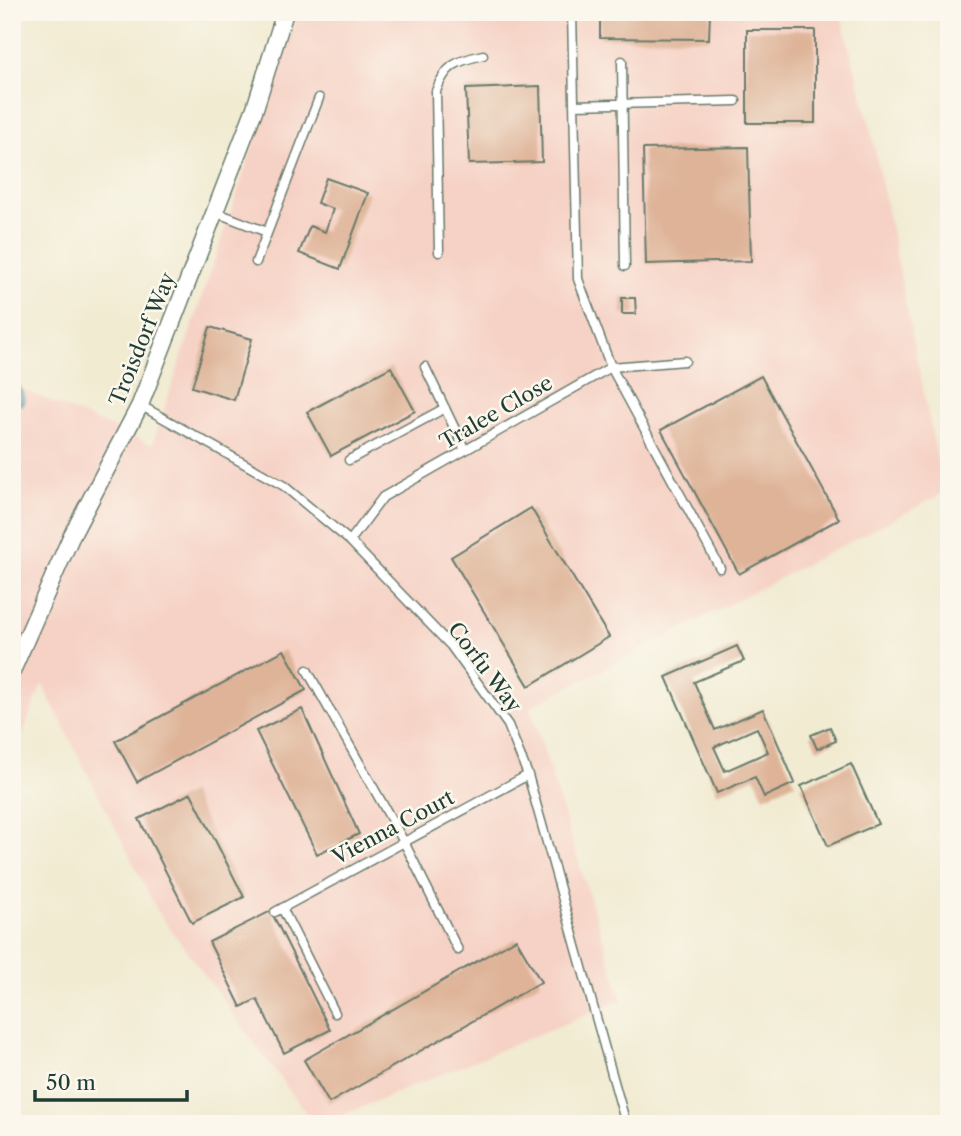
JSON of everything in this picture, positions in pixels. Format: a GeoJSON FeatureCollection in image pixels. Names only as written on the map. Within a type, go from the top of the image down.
{"type":"FeatureCollection","features":[{"type":"Feature","properties":{"kind":"street","name":"Troisdorf Way"},"geometry":{"type":"LineString","coordinates":[[12,671],[71,537],[139,405],[255,108],[285,12]]}},
{"type":"Feature","properties":{"kind":"lane"},"geometry":{"type":"LineString","coordinates":[[572,12],[578,279],[611,367],[720,568]]}},
{"type":"Feature","properties":{"kind":"lane"},"geometry":{"type":"LineString","coordinates":[[439,252],[436,91],[443,73],[463,59],[483,55]]}},
{"type":"Feature","properties":{"kind":"lane"},"geometry":{"type":"LineString","coordinates":[[622,61],[625,266]]}},
{"type":"Feature","properties":{"kind":"lane"},"geometry":{"type":"LineString","coordinates":[[256,262],[319,97]]}},
{"type":"Feature","properties":{"kind":"lane"},"geometry":{"type":"LineString","coordinates":[[574,105],[736,102]]}},
{"type":"Feature","properties":{"kind":"lane"},"geometry":{"type":"LineString","coordinates":[[215,212],[267,232]]}},
{"type":"Feature","properties":{"kind":"lane","name":"Tralee Close"},"geometry":{"type":"LineString","coordinates":[[350,541],[383,497],[611,367],[685,361]]}},
{"type":"Feature","properties":{"kind":"lane"},"geometry":{"type":"LineString","coordinates":[[425,367],[465,450]]}},
{"type":"Feature","properties":{"kind":"lane","name":"Corfu Way"},"geometry":{"type":"LineString","coordinates":[[139,405],[284,486],[350,541],[451,646],[508,725],[528,775],[626,1124]]}},
{"type":"Feature","properties":{"kind":"lane"},"geometry":{"type":"LineString","coordinates":[[349,460],[445,408]]}},
{"type":"Feature","properties":{"kind":"lane"},"geometry":{"type":"LineString","coordinates":[[307,670],[404,842],[458,950]]}},
{"type":"Feature","properties":{"kind":"lane","name":"Vienna Court"},"geometry":{"type":"LineString","coordinates":[[335,1013],[279,910],[528,775]]}},
{"type":"Feature","properties":{"kind":"shaded area"},"geometry":{"type":"Polygon","coordinates":[[[298,12],[840,12],[871,130],[944,493],[530,707],[622,1000],[321,1124],[314,1124],[158,912],[42,684],[12,762],[12,385],[152,445],[298,12]]]}},
{"type":"Feature","properties":{"kind":"water"},"geometry":{"type":"Polygon","coordinates":[[[12,375],[24,397],[22,405],[12,400],[12,375]]]}},
{"type":"Feature","properties":{"kind":"building"},"geometry":{"type":"Polygon","coordinates":[[[600,12],[710,12],[709,39],[600,38],[600,12]]]}},
{"type":"Feature","properties":{"kind":"building"},"geometry":{"type":"Polygon","coordinates":[[[747,30],[815,30],[815,123],[747,123],[747,30]]]}},
{"type":"Feature","properties":{"kind":"building"},"geometry":{"type":"Polygon","coordinates":[[[540,86],[542,162],[469,164],[466,89],[540,86]]]}},
{"type":"Feature","properties":{"kind":"building"},"geometry":{"type":"Polygon","coordinates":[[[748,147],[751,261],[646,264],[643,149],[748,147]]]}},
{"type":"Feature","properties":{"kind":"building"},"geometry":{"type":"Polygon","coordinates":[[[326,178],[368,193],[340,269],[299,253],[310,226],[325,232],[333,209],[317,203],[326,178]]]}},
{"type":"Feature","properties":{"kind":"building"},"geometry":{"type":"Polygon","coordinates":[[[622,298],[635,298],[636,314],[622,314],[622,298]]]}},
{"type":"Feature","properties":{"kind":"building"},"geometry":{"type":"Polygon","coordinates":[[[210,327],[252,339],[234,400],[192,387],[210,327]]]}},
{"type":"Feature","properties":{"kind":"building"},"geometry":{"type":"Polygon","coordinates":[[[391,367],[415,411],[331,456],[307,412],[391,367]]]}},
{"type":"Feature","properties":{"kind":"building"},"geometry":{"type":"Polygon","coordinates":[[[761,376],[839,519],[739,574],[661,430],[761,376]]]}},
{"type":"Feature","properties":{"kind":"building"},"geometry":{"type":"Polygon","coordinates":[[[531,508],[609,637],[529,686],[451,557],[531,508]]]}},
{"type":"Feature","properties":{"kind":"building"},"geometry":{"type":"Polygon","coordinates":[[[737,646],[744,661],[694,682],[715,730],[763,709],[795,783],[764,797],[755,777],[717,793],[666,677],[737,646]],[[757,728],[714,747],[725,771],[768,752],[757,728]]]}},
{"type":"Feature","properties":{"kind":"building"},"geometry":{"type":"Polygon","coordinates":[[[284,650],[306,690],[137,782],[115,741],[284,650]]]}},
{"type":"Feature","properties":{"kind":"building"},"geometry":{"type":"Polygon","coordinates":[[[302,709],[359,834],[317,854],[256,731],[302,709]]]}},
{"type":"Feature","properties":{"kind":"building"},"geometry":{"type":"Polygon","coordinates":[[[830,727],[836,741],[817,749],[811,735],[830,727]]]}},
{"type":"Feature","properties":{"kind":"building"},"geometry":{"type":"Polygon","coordinates":[[[851,764],[878,824],[828,846],[801,786],[851,764]]]}},
{"type":"Feature","properties":{"kind":"building"},"geometry":{"type":"Polygon","coordinates":[[[191,793],[244,897],[192,923],[139,819],[191,793]]]}},
{"type":"Feature","properties":{"kind":"building"},"geometry":{"type":"Polygon","coordinates":[[[271,911],[330,1030],[284,1053],[257,999],[241,1007],[209,942],[271,911]]]}},
{"type":"Feature","properties":{"kind":"building"},"geometry":{"type":"Polygon","coordinates":[[[516,939],[541,982],[329,1103],[304,1060],[516,939]]]}}]}
